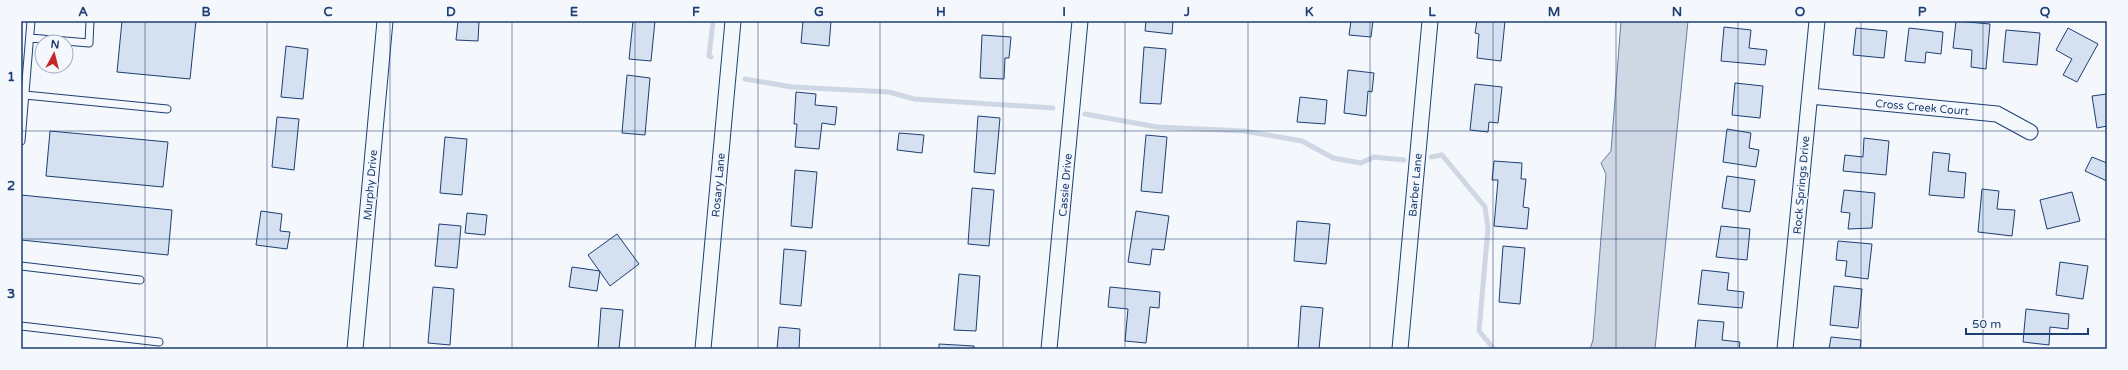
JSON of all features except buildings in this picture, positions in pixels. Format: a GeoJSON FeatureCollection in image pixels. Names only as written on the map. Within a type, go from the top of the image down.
{"type":"FeatureCollection","features":[{"type":"Feature","properties":{"kind":"street","name":"Murphy Drive"},"geometry":{"type":"LineString","coordinates":[[355,349],[385,21]]}},
{"type":"Feature","properties":{"kind":"street","name":"Rosary Lane"},"geometry":{"type":"LineString","coordinates":[[703,349],[733,21]]}},
{"type":"Feature","properties":{"kind":"street","name":"Cassie Drive"},"geometry":{"type":"LineString","coordinates":[[1050,349],[1080,21]]}},
{"type":"Feature","properties":{"kind":"street","name":"Barber Lane"},"geometry":{"type":"LineString","coordinates":[[1400,349],[1430,21]]}},
{"type":"Feature","properties":{"kind":"street","name":"Rock Springs Drive"},"geometry":{"type":"LineString","coordinates":[[1785,349],[1817,21]]}},
{"type":"Feature","properties":{"kind":"street","name":"Cross Creek Court"},"geometry":{"type":"LineString","coordinates":[[1810,96],[1997,114],[2030,132]]}},
{"type":"Feature","properties":{"kind":"lane"},"geometry":{"type":"LineString","coordinates":[[21,141],[25,95],[24,66],[30,38],[31,21]]}},
{"type":"Feature","properties":{"kind":"lane"},"geometry":{"type":"LineString","coordinates":[[30,38],[89,43],[90,21]]}},
{"type":"Feature","properties":{"kind":"lane"},"geometry":{"type":"LineString","coordinates":[[25,95],[167,109]]}},
{"type":"Feature","properties":{"kind":"lane"},"geometry":{"type":"LineString","coordinates":[[21,266],[140,280]]}},
{"type":"Feature","properties":{"kind":"lane"},"geometry":{"type":"LineString","coordinates":[[21,326],[159,342]]}},
{"type":"Feature","properties":{"kind":"shaded area"},"geometry":{"type":"Polygon","coordinates":[[[1621,21],[1688,21],[1655,349],[1590,349],[1593,340],[1606,174],[1601,163],[1611,151],[1621,21]]]}},
{"type":"Feature","properties":{"kind":"waterway"},"geometry":{"type":"LineString","coordinates":[[711,57],[709,56],[713,21]]}},
{"type":"Feature","properties":{"kind":"waterway"},"geometry":{"type":"LineString","coordinates":[[745,79],[792,87],[889,92],[914,99],[1053,108]]}},
{"type":"Feature","properties":{"kind":"waterway"},"geometry":{"type":"LineString","coordinates":[[1085,114],[1157,127],[1244,131],[1302,141],[1333,158],[1361,163],[1374,157],[1404,160]]}},
{"type":"Feature","properties":{"kind":"waterway"},"geometry":{"type":"LineString","coordinates":[[1431,157],[1442,155],[1485,207],[1488,228],[1479,331],[1494,349]]}}]}
